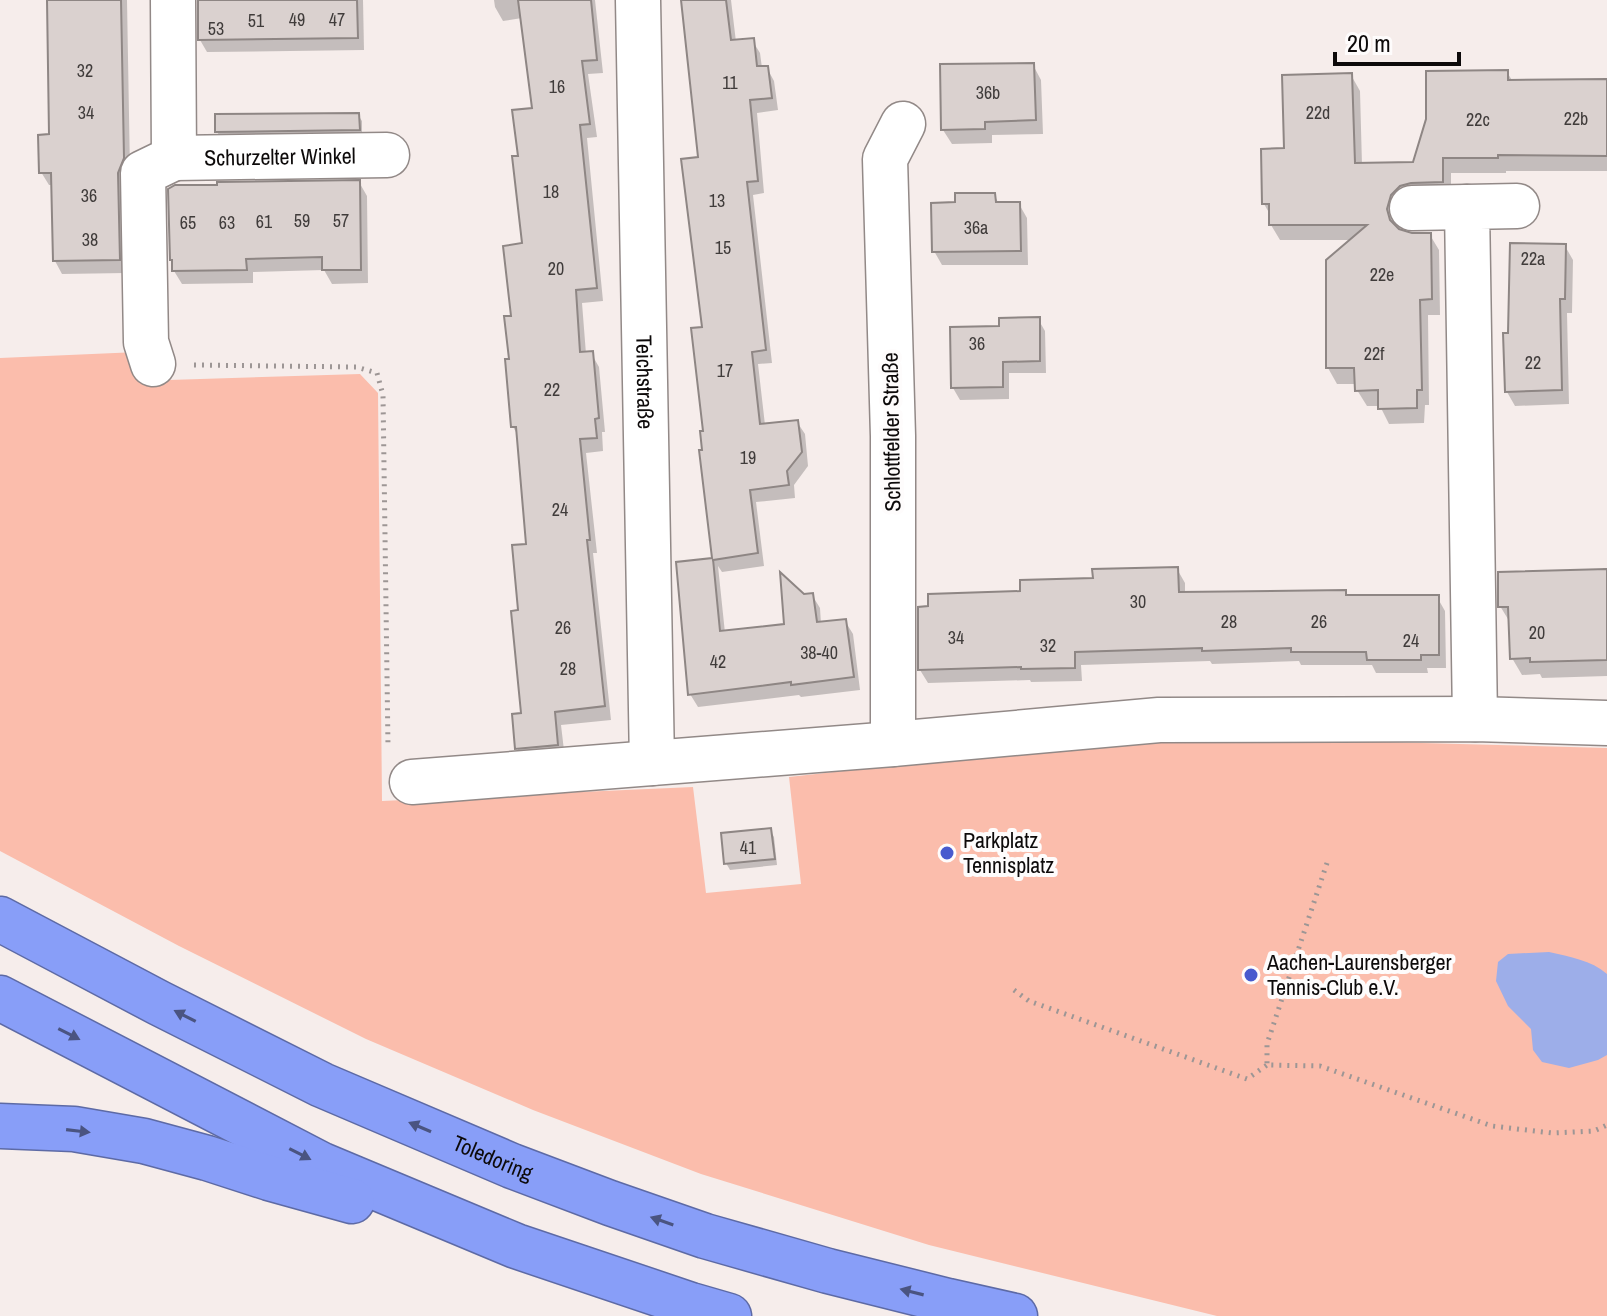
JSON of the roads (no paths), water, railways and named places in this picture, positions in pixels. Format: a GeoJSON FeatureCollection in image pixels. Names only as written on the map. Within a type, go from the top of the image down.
{"type":"FeatureCollection","features":[{"type":"Feature","properties":{"kind":"highway","name":"Toledoring"},"geometry":{"type":"LineString","coordinates":[[0,919],[322,1085],[512,1166],[705,1236],[828,1271],[1015,1316]]}},
{"type":"Feature","properties":{"kind":"highway"},"geometry":{"type":"LineString","coordinates":[[0,998],[322,1165],[516,1246]]}},
{"type":"Feature","properties":{"kind":"highway"},"geometry":{"type":"LineString","coordinates":[[0,1126],[74,1129],[144,1141],[516,1246],[729,1316]]}},
{"type":"Feature","properties":{"kind":"street","name":"Schurzelter Winkel"},"geometry":{"type":"LineString","coordinates":[[173,0],[174,158]]}},
{"type":"Feature","properties":{"kind":"street","name":"Teichstraße"},"geometry":{"type":"LineString","coordinates":[[638,0],[652,763]]}},
{"type":"Feature","properties":{"kind":"street","name":"Schlottfelder Straße"},"geometry":{"type":"LineString","coordinates":[[893,744],[893,436],[885,159],[903,124]]}},
{"type":"Feature","properties":{"kind":"street","name":"Schurzelter Winkel"},"geometry":{"type":"LineString","coordinates":[[153,364],[146,342],[143,173],[174,158],[387,155]]}},
{"type":"Feature","properties":{"kind":"street"},"geometry":{"type":"LineString","coordinates":[[1412,208],[1517,206]]}},
{"type":"Feature","properties":{"kind":"street"},"geometry":{"type":"LineString","coordinates":[[1467,207],[1475,719]]}},
{"type":"Feature","properties":{"kind":"street"},"geometry":{"type":"LineString","coordinates":[[412,782],[1159,720],[1475,719],[1607,723]]}},
{"type":"Feature","properties":{"kind":"water"},"geometry":{"type":"Polygon","coordinates":[[[1549,952],[1587,962],[1607,974],[1607,1055],[1598,1060],[1569,1068],[1542,1062],[1533,1050],[1531,1029],[1508,1006],[1496,981],[1498,962],[1508,954],[1549,952]]]}},
{"type":"Feature","properties":{"kind":"place","name":"Parkplatz Tennisplatz"},"geometry":{"type":"Point","coordinates":[947,853]}},
{"type":"Feature","properties":{"kind":"place","name":"Aachen-Laurensberger Tennis-Club e.V."},"geometry":{"type":"Point","coordinates":[1251,975]}}]}
